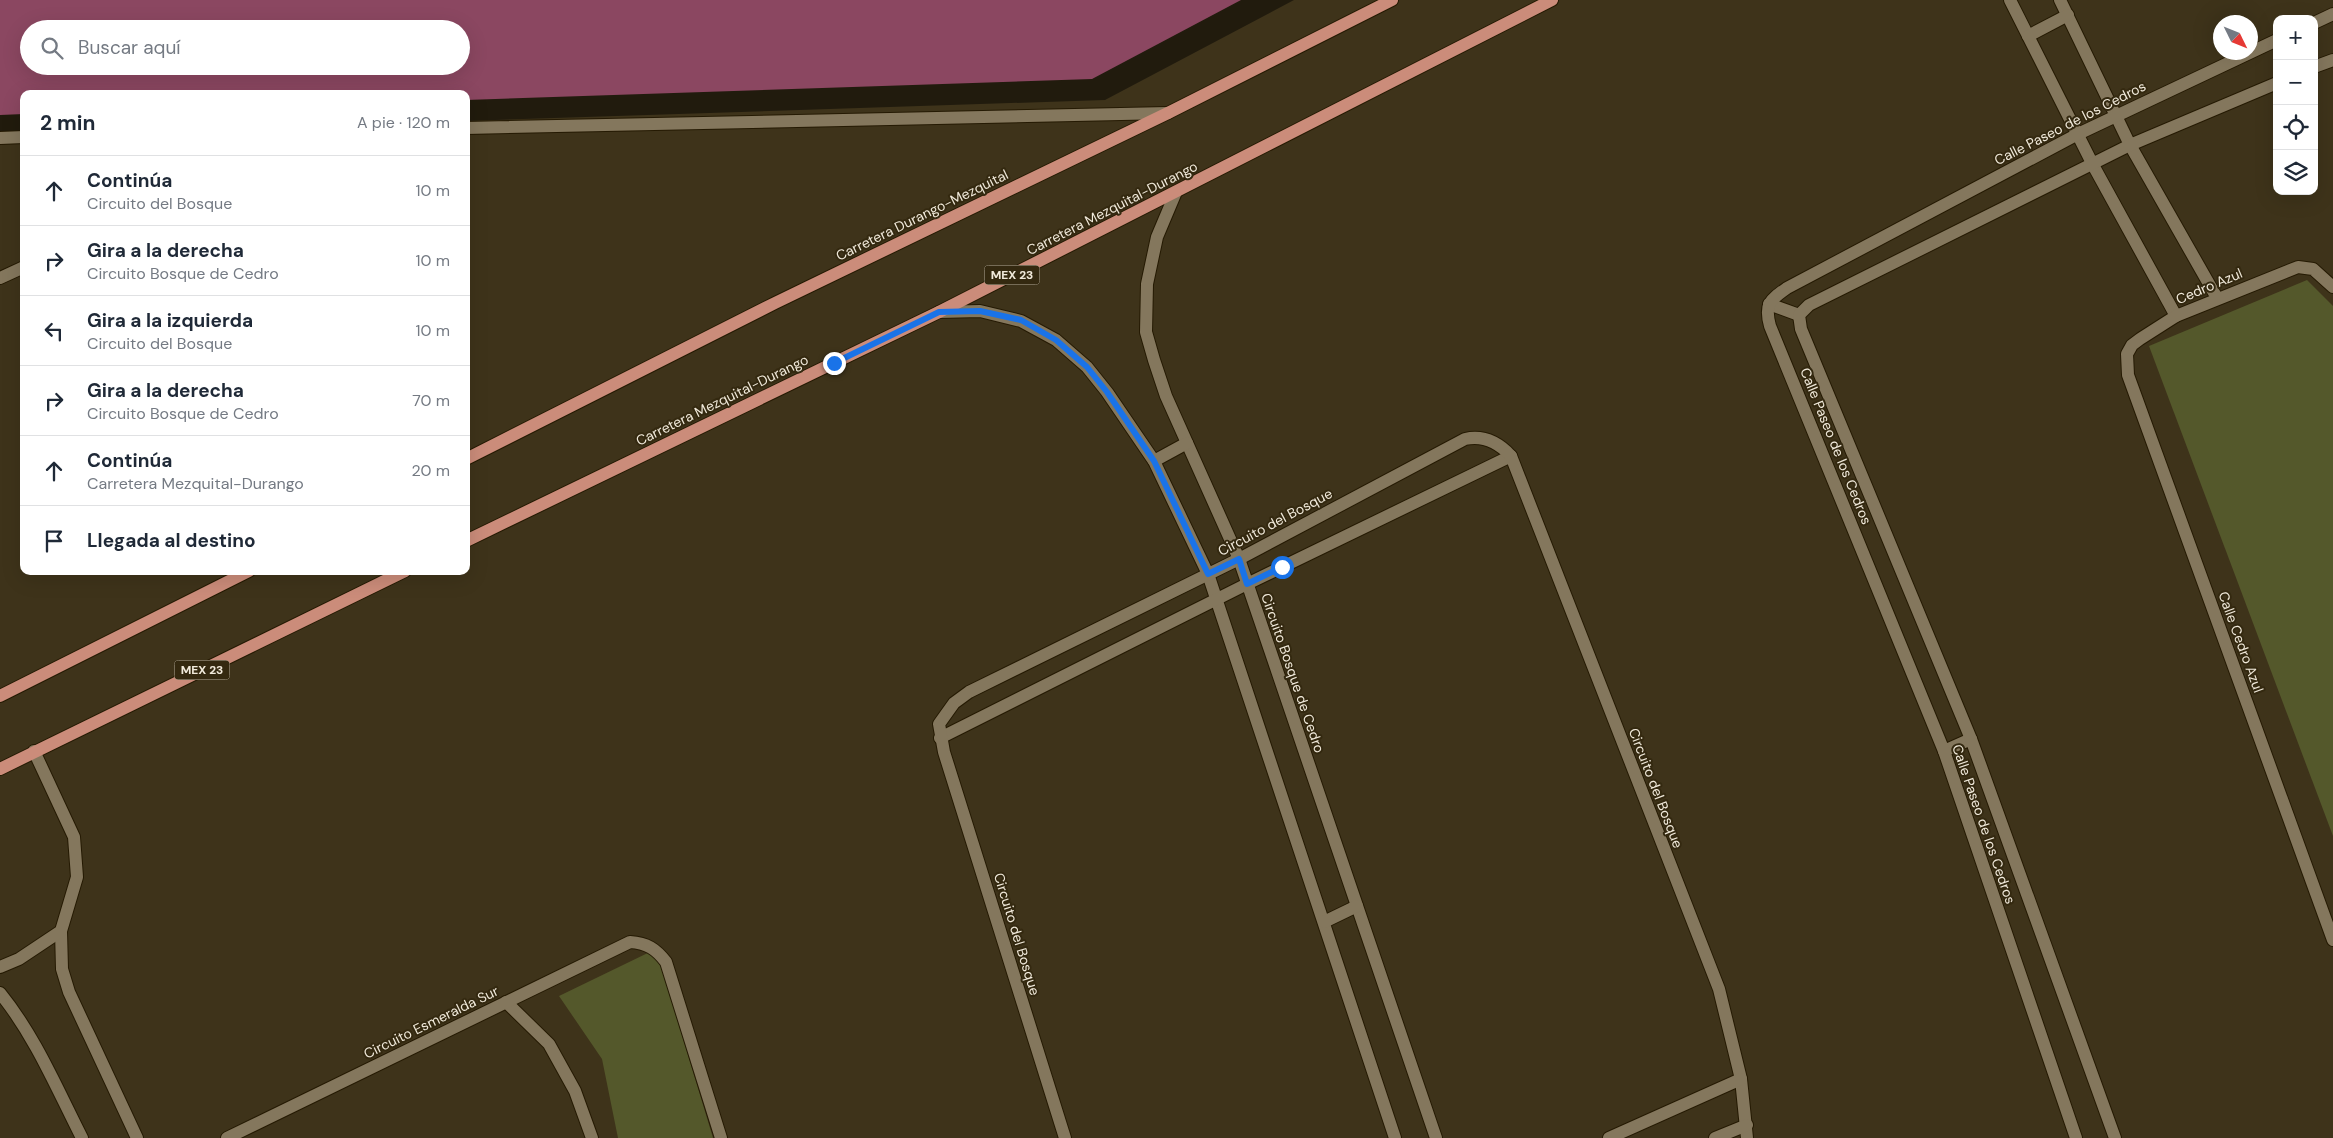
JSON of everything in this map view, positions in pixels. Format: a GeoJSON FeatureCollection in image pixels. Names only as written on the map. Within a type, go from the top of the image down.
{"type":"FeatureCollection","features":[{"type":"Feature","properties":{"kind":"main road","name":"Carretera Durango-Mezquital"},"geometry":{"type":"LineString","coordinates":[[470,457],[775,303],[1168,112],[1392,0]]}},
{"type":"Feature","properties":{"kind":"main road","name":"Carretera Mezquital-Durango"},"geometry":{"type":"LineString","coordinates":[[470,540],[939,312],[1552,0]]}},
{"type":"Feature","properties":{"kind":"main road"},"geometry":{"type":"LineString","coordinates":[[0,696],[241,575]]}},
{"type":"Feature","properties":{"kind":"main road","name":"MEX 23"},"geometry":{"type":"LineString","coordinates":[[0,768],[397,575]]}},
{"type":"Feature","properties":{"kind":"street"},"geometry":{"type":"LineString","coordinates":[[2010,0],[2093,165],[2176,316]]}},
{"type":"Feature","properties":{"kind":"street"},"geometry":{"type":"LineString","coordinates":[[2060,0],[2130,145],[2217,298]]}},
{"type":"Feature","properties":{"kind":"street"},"geometry":{"type":"LineString","coordinates":[[2318,21],[2333,14]]}},
{"type":"Feature","properties":{"kind":"street"},"geometry":{"type":"LineString","coordinates":[[2028,36],[2068,15]]}},
{"type":"Feature","properties":{"kind":"street","name":"Calle Paseo de los Cedros"},"geometry":{"type":"LineString","coordinates":[[2076,1138],[1944,751],[1770,326],[1767,314],[1768,304],[1787,288],[2078,134],[2273,42]]}},
{"type":"Feature","properties":{"kind":"street"},"geometry":{"type":"LineString","coordinates":[[2318,66],[2333,60]]}},
{"type":"Feature","properties":{"kind":"street"},"geometry":{"type":"LineString","coordinates":[[1768,304],[1799,315],[1809,305],[2130,145],[2273,85]]}},
{"type":"Feature","properties":{"kind":"street"},"geometry":{"type":"LineString","coordinates":[[470,128],[1168,112]]}},
{"type":"Feature","properties":{"kind":"street"},"geometry":{"type":"LineString","coordinates":[[0,138],[20,137]]}},
{"type":"Feature","properties":{"kind":"street","name":"Circuito Bosque de Cedro"},"geometry":{"type":"LineString","coordinates":[[1176,192],[1157,237],[1147,284],[1146,332],[1166,396],[1239,559],[1436,1138]]}},
{"type":"Feature","properties":{"kind":"street","name":"Cedro Azul"},"geometry":{"type":"LineString","coordinates":[[2127,354],[2132,345],[2176,316],[2298,267],[2313,269],[2333,287]]}},
{"type":"Feature","properties":{"kind":"street"},"geometry":{"type":"LineString","coordinates":[[0,278],[20,269]]}},
{"type":"Feature","properties":{"kind":"street"},"geometry":{"type":"LineString","coordinates":[[939,312],[980,311],[1021,320],[1056,340],[1087,367],[1154,461],[1208,574],[1395,1138]]}},
{"type":"Feature","properties":{"kind":"street","name":"Calle Paseo de los Cedros"},"geometry":{"type":"LineString","coordinates":[[1799,315],[1801,329],[1971,739],[2115,1138]]}},
{"type":"Feature","properties":{"kind":"street","name":"Calle Cedro Azul"},"geometry":{"type":"LineString","coordinates":[[2127,354],[2128,375],[2333,940]]}},
{"type":"Feature","properties":{"kind":"street","name":"Circuito del Bosque"},"geometry":{"type":"LineString","coordinates":[[1065,1138],[940,738],[939,724],[954,703],[969,692],[1239,559],[1464,439],[1474,437],[1497,443],[1511,456],[1719,989],[1741,1078],[1748,1138]]}},
{"type":"Feature","properties":{"kind":"street"},"geometry":{"type":"LineString","coordinates":[[1154,461],[1187,443]]}},
{"type":"Feature","properties":{"kind":"street"},"geometry":{"type":"LineString","coordinates":[[940,738],[1247,584],[1511,456]]}},
{"type":"Feature","properties":{"kind":"street"},"geometry":{"type":"LineString","coordinates":[[1944,751],[1971,739]]}},
{"type":"Feature","properties":{"kind":"street"},"geometry":{"type":"LineString","coordinates":[[34,752],[74,837],[77,877],[61,931],[62,969],[69,992],[137,1138]]}},
{"type":"Feature","properties":{"kind":"street"},"geometry":{"type":"LineString","coordinates":[[1324,922],[1357,906]]}},
{"type":"Feature","properties":{"kind":"street"},"geometry":{"type":"LineString","coordinates":[[0,967],[19,959],[61,931]]}},
{"type":"Feature","properties":{"kind":"street","name":"Circuito Esmeralda Sur"},"geometry":{"type":"LineString","coordinates":[[227,1138],[630,942],[650,946],[666,962],[722,1138]]}},
{"type":"Feature","properties":{"kind":"street"},"geometry":{"type":"LineString","coordinates":[[0,993],[32,1040],[82,1138]]}},
{"type":"Feature","properties":{"kind":"street"},"geometry":{"type":"LineString","coordinates":[[506,1002],[549,1044],[575,1091],[592,1138]]}},
{"type":"Feature","properties":{"kind":"street"},"geometry":{"type":"LineString","coordinates":[[1609,1138],[1741,1078]]}},
{"type":"Feature","properties":{"kind":"street"},"geometry":{"type":"LineString","coordinates":[[1715,1138],[1746,1125]]}},
{"type":"Feature","properties":{"kind":"green space"},"geometry":{"type":"Polygon","coordinates":[[[2307,280],[2333,306],[2333,836],[2149,346],[2307,280]]]}},
{"type":"Feature","properties":{"kind":"green space"},"geometry":{"type":"Polygon","coordinates":[[[656,949],[713,1138],[618,1138],[602,1059],[559,996],[656,949]]]}},
{"type":"Feature","properties":{"kind":"building"},"geometry":{"type":"Polygon","coordinates":[[[0,0],[1241,0],[1092,79],[470,100],[470,90],[20,90],[20,114],[0,115],[0,0]]]}},
{"type":"Feature","properties":{"kind":"route"},"geometry":{"type":"LineString","coordinates":[[834,363],[939,312],[980,311],[1021,320],[1056,340],[1087,367],[1107,392],[1154,461],[1208,574],[1239,559],[1247,584],[1282,567]]}}]}
